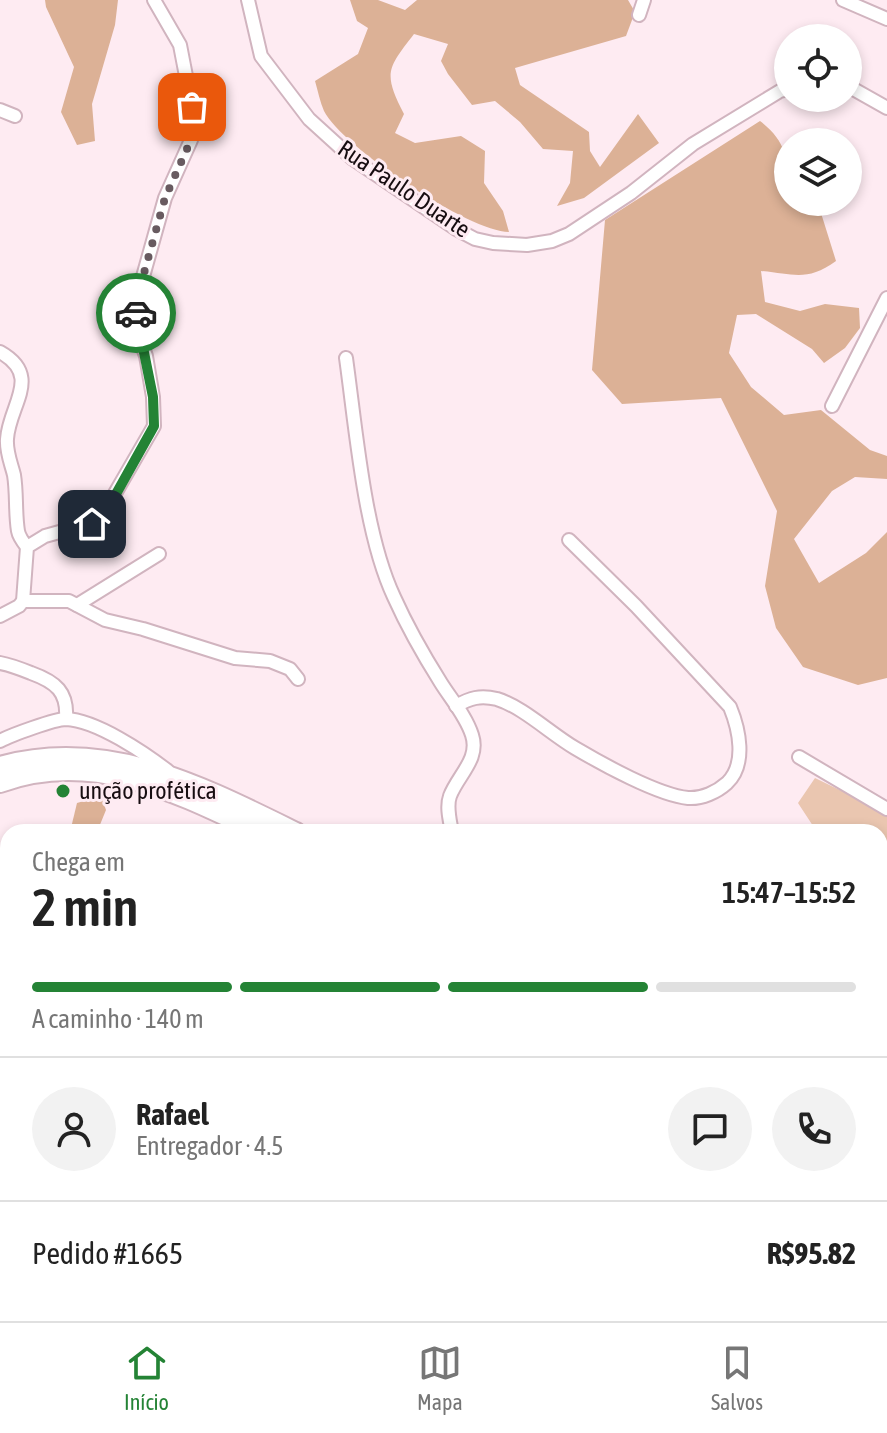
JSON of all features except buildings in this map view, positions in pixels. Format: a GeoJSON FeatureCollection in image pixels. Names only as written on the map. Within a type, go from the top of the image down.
{"type":"FeatureCollection","features":[{"type":"Feature","properties":{"kind":"highway"},"geometry":{"type":"LineString","coordinates":[[0,766],[44,757],[76,755],[143,766],[173,775],[279,824]]}},
{"type":"Feature","properties":{"kind":"highway"},"geometry":{"type":"LineString","coordinates":[[0,783],[44,772],[77,770],[113,774],[145,781],[242,824]]}},
{"type":"Feature","properties":{"kind":"street"},"geometry":{"type":"LineString","coordinates":[[27,547],[45,536],[99,521],[151,432],[154,420],[146,356],[138,334],[137,298],[165,198],[191,140],[192,107],[180,45],[154,0]]}},
{"type":"Feature","properties":{"kind":"street","name":"Rua Paulo Duarte"},"geometry":{"type":"LineString","coordinates":[[248,0],[261,56],[309,119],[353,159],[456,229],[475,239],[493,243],[527,245],[552,241],[569,234],[631,193],[693,144],[774,95]]}},
{"type":"Feature","properties":{"kind":"street"},"geometry":{"type":"LineString","coordinates":[[639,15],[644,0]]}},
{"type":"Feature","properties":{"kind":"street"},"geometry":{"type":"LineString","coordinates":[[843,0],[887,19]]}},
{"type":"Feature","properties":{"kind":"street"},"geometry":{"type":"LineString","coordinates":[[862,94],[887,108]]}},
{"type":"Feature","properties":{"kind":"street"},"geometry":{"type":"LineString","coordinates":[[0,110],[15,116]]}},
{"type":"Feature","properties":{"kind":"street"},"geometry":{"type":"LineString","coordinates":[[832,406],[887,298]]}},
{"type":"Feature","properties":{"kind":"street"},"geometry":{"type":"LineString","coordinates":[[0,352],[19,369],[22,380],[6,442],[14,475],[18,532],[27,547],[23,601],[0,616]]}},
{"type":"Feature","properties":{"kind":"street"},"geometry":{"type":"LineString","coordinates":[[346,358],[366,492],[376,542],[389,581],[400,609],[472,734],[474,747],[463,775],[450,796],[451,824]]}},
{"type":"Feature","properties":{"kind":"street"},"geometry":{"type":"LineString","coordinates":[[456,706],[474,697],[500,700],[576,749],[663,792],[688,798],[699,797],[720,790],[734,777],[739,754],[738,727],[730,707],[636,606],[569,540]]}},
{"type":"Feature","properties":{"kind":"street"},"geometry":{"type":"LineString","coordinates":[[77,605],[159,554]]}},
{"type":"Feature","properties":{"kind":"street"},"geometry":{"type":"LineString","coordinates":[[23,601],[69,601],[105,620],[235,658],[270,661],[290,669],[298,679]]}},
{"type":"Feature","properties":{"kind":"street"},"geometry":{"type":"LineString","coordinates":[[0,663],[41,676],[55,684],[67,703],[66,719]]}},
{"type":"Feature","properties":{"kind":"street"},"geometry":{"type":"LineString","coordinates":[[0,741],[66,719],[129,743],[173,775]]}},
{"type":"Feature","properties":{"kind":"street"},"geometry":{"type":"LineString","coordinates":[[799,757],[887,809]]}},
{"type":"Feature","properties":{"kind":"shaded area"},"geometry":{"type":"Polygon","coordinates":[[[45,0],[118,0],[115,25],[92,104],[95,141],[77,145],[61,112],[74,67],[45,0]]]}},
{"type":"Feature","properties":{"kind":"shaded area"},"geometry":{"type":"Polygon","coordinates":[[[350,0],[378,0],[405,10],[417,0],[628,0],[635,12],[626,36],[515,68],[520,85],[589,132],[590,151],[600,167],[638,114],[659,143],[584,198],[557,206],[570,183],[573,151],[543,149],[520,122],[495,101],[472,105],[441,61],[448,44],[414,34],[393,64],[391,72],[393,89],[404,114],[395,133],[415,143],[461,136],[485,151],[484,183],[503,211],[509,232],[466,218],[380,165],[336,127],[324,111],[315,81],[358,54],[368,28],[357,21],[350,0]]]}},
{"type":"Feature","properties":{"kind":"shaded area"},"geometry":{"type":"Polygon","coordinates":[[[760,121],[774,135],[774,216],[822,216],[836,261],[808,274],[761,271],[765,302],[800,311],[825,304],[859,308],[860,328],[845,348],[824,363],[812,349],[756,314],[737,315],[729,353],[751,387],[784,415],[821,410],[870,450],[887,456],[887,479],[855,477],[832,491],[794,539],[819,583],[866,553],[887,532],[887,678],[858,685],[803,667],[776,628],[765,586],[777,511],[721,398],[622,404],[592,370],[605,220],[760,121]]]}},
{"type":"Feature","properties":{"kind":"shaded area"},"geometry":{"type":"Polygon","coordinates":[[[815,778],[887,813],[887,824],[812,824],[798,803],[815,778]]]}},
{"type":"Feature","properties":{"kind":"shaded area"},"geometry":{"type":"Polygon","coordinates":[[[101,796],[106,810],[100,824],[72,824],[77,803],[101,796]]]}},
{"type":"Feature","properties":{"kind":"way so far"},"geometry":{"type":"LineString","coordinates":[[136,313],[137,298],[165,198],[191,140],[192,107]]}},
{"type":"Feature","properties":{"kind":"place","name":"unção profética"},"geometry":{"type":"Point","coordinates":[63,791]}},
{"type":"Feature","properties":{"kind":"route"},"geometry":{"type":"LineString","coordinates":[[92,524],[106,512],[154,426],[153,397],[136,313]]}}]}
